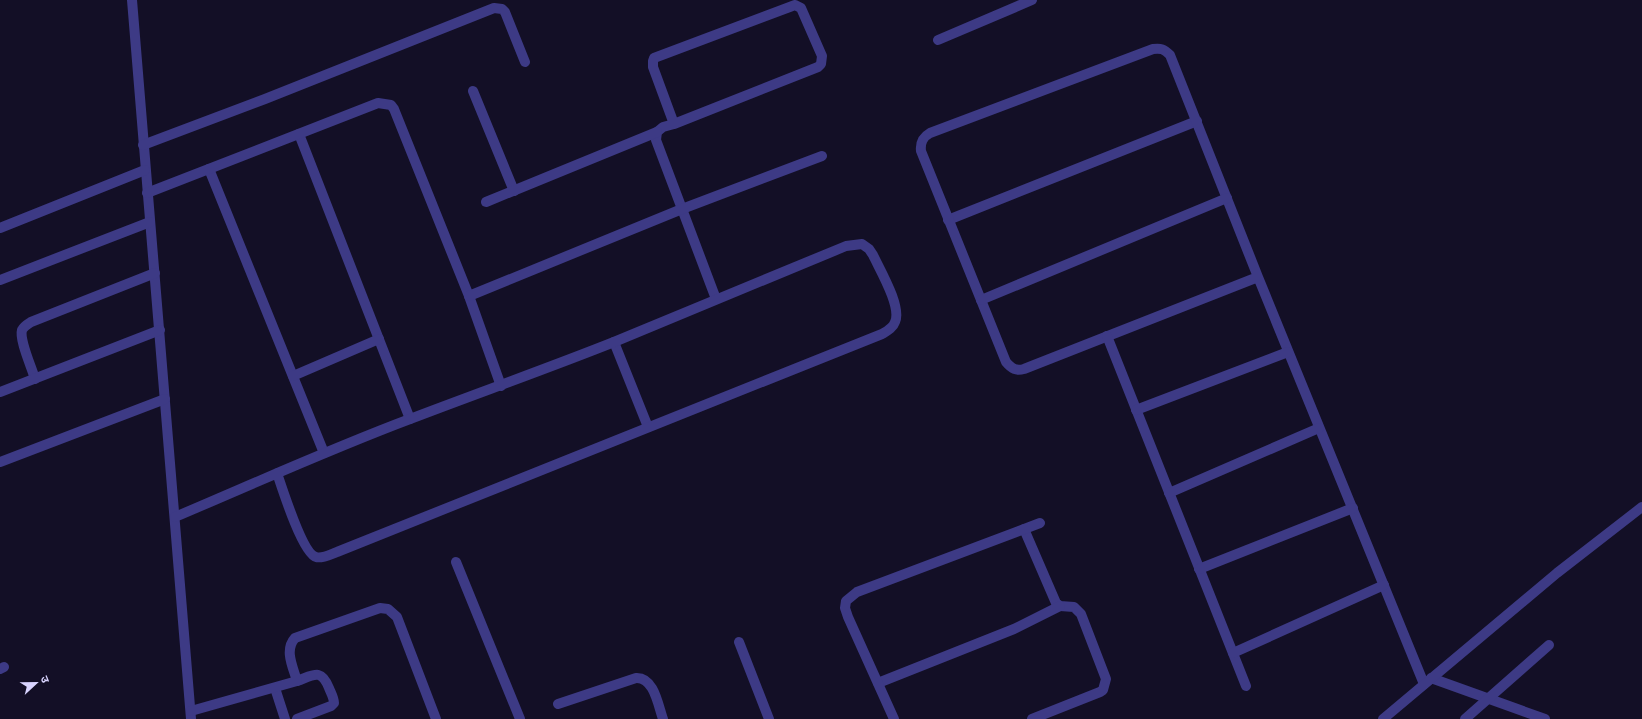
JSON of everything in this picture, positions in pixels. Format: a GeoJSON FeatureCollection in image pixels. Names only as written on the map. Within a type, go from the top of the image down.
{"type":"FeatureCollection","features":[{"type":"Feature","properties":{"kind":"street"},"geometry":{"type":"LineString","coordinates":[[132,0],[191,715],[316,674],[322,675],[325,678],[334,699],[334,703],[331,706],[297,719]]}},
{"type":"Feature","properties":{"kind":"street"},"geometry":{"type":"LineString","coordinates":[[938,40],[1032,0]]}},
{"type":"Feature","properties":{"kind":"street"},"geometry":{"type":"LineString","coordinates":[[486,202],[657,132],[663,127],[674,124],[818,67],[821,64],[822,56],[801,8],[795,5],[654,58],[652,61],[653,67],[674,124]]}},
{"type":"Feature","properties":{"kind":"street"},"geometry":{"type":"LineString","coordinates":[[143,145],[266,99],[494,8],[502,8],[505,12],[525,62]]}},
{"type":"Feature","properties":{"kind":"street"},"geometry":{"type":"LineString","coordinates":[[1258,277],[1024,369],[1018,371],[1012,369],[1006,362],[948,220],[921,151],[920,146],[922,140],[930,133],[1153,49],[1161,48],[1166,50],[1170,55],[1197,121],[1288,352],[1384,585],[1428,681],[1488,698],[1545,719]]}},
{"type":"Feature","properties":{"kind":"street"},"geometry":{"type":"LineString","coordinates":[[473,91],[514,191]]}},
{"type":"Feature","properties":{"kind":"street"},"geometry":{"type":"LineString","coordinates":[[147,193],[378,103],[390,105],[394,109],[469,296],[501,386]]}},
{"type":"Feature","properties":{"kind":"street"},"geometry":{"type":"LineString","coordinates":[[948,220],[1197,121]]}},
{"type":"Feature","properties":{"kind":"street"},"geometry":{"type":"LineString","coordinates":[[657,132],[656,140],[716,299]]}},
{"type":"Feature","properties":{"kind":"street"},"geometry":{"type":"LineString","coordinates":[[299,134],[410,419]]}},
{"type":"Feature","properties":{"kind":"street"},"geometry":{"type":"LineString","coordinates":[[469,296],[682,209],[822,156]]}},
{"type":"Feature","properties":{"kind":"street"},"geometry":{"type":"LineString","coordinates":[[209,169],[324,453]]}},
{"type":"Feature","properties":{"kind":"street"},"geometry":{"type":"LineString","coordinates":[[0,228],[145,170]]}},
{"type":"Feature","properties":{"kind":"street"},"geometry":{"type":"LineString","coordinates":[[981,300],[1227,198]]}},
{"type":"Feature","properties":{"kind":"street"},"geometry":{"type":"LineString","coordinates":[[0,280],[150,222]]}},
{"type":"Feature","properties":{"kind":"street"},"geometry":{"type":"LineString","coordinates":[[175,517],[277,473],[324,453],[614,342],[846,246],[862,244],[869,249],[874,255],[894,302],[896,322],[890,329],[882,334],[320,558],[310,554],[303,542],[277,473]]}},
{"type":"Feature","properties":{"kind":"street"},"geometry":{"type":"LineString","coordinates":[[35,378],[23,341],[22,332],[24,327],[31,322],[155,273]]}},
{"type":"Feature","properties":{"kind":"street"},"geometry":{"type":"LineString","coordinates":[[0,392],[160,330]]}},
{"type":"Feature","properties":{"kind":"street"},"geometry":{"type":"LineString","coordinates":[[1107,336],[1246,686]]}},
{"type":"Feature","properties":{"kind":"street"},"geometry":{"type":"LineString","coordinates":[[293,376],[379,339]]}},
{"type":"Feature","properties":{"kind":"street"},"geometry":{"type":"LineString","coordinates":[[614,342],[648,428]]}},
{"type":"Feature","properties":{"kind":"street"},"geometry":{"type":"LineString","coordinates":[[1136,410],[1288,352]]}},
{"type":"Feature","properties":{"kind":"street"},"geometry":{"type":"LineString","coordinates":[[0,462],[165,399]]}},
{"type":"Feature","properties":{"kind":"street"},"geometry":{"type":"LineString","coordinates":[[1169,493],[1319,428]]}},
{"type":"Feature","properties":{"kind":"street"},"geometry":{"type":"LineString","coordinates":[[1383,719],[1556,573],[1642,506]]}},
{"type":"Feature","properties":{"kind":"street"},"geometry":{"type":"LineString","coordinates":[[1199,569],[1353,508]]}},
{"type":"Feature","properties":{"kind":"street"},"geometry":{"type":"LineString","coordinates":[[894,719],[846,608],[846,601],[850,596],[857,592],[1040,522]]}},
{"type":"Feature","properties":{"kind":"street"},"geometry":{"type":"LineString","coordinates":[[1024,529],[1054,600],[1060,606]]}},
{"type":"Feature","properties":{"kind":"street"},"geometry":{"type":"LineString","coordinates":[[456,562],[520,719]]}},
{"type":"Feature","properties":{"kind":"street"},"geometry":{"type":"LineString","coordinates":[[1233,653],[1384,585]]}},
{"type":"Feature","properties":{"kind":"street"},"geometry":{"type":"LineString","coordinates":[[878,683],[1014,629],[1060,606],[1074,607],[1081,614],[1104,672],[1105,684],[1103,690],[1032,719]]}},
{"type":"Feature","properties":{"kind":"street"},"geometry":{"type":"LineString","coordinates":[[297,681],[290,656],[290,646],[295,638],[380,608],[388,609],[397,617],[436,719]]}},
{"type":"Feature","properties":{"kind":"street"},"geometry":{"type":"LineString","coordinates":[[739,642],[769,719]]}},
{"type":"Feature","properties":{"kind":"street"},"geometry":{"type":"LineString","coordinates":[[1465,719],[1549,645]]}},
{"type":"Feature","properties":{"kind":"street"},"geometry":{"type":"LineString","coordinates":[[558,704],[640,677],[650,684],[663,719]]}},
{"type":"Feature","properties":{"kind":"street"},"geometry":{"type":"LineString","coordinates":[[275,688],[285,719]]}}]}
